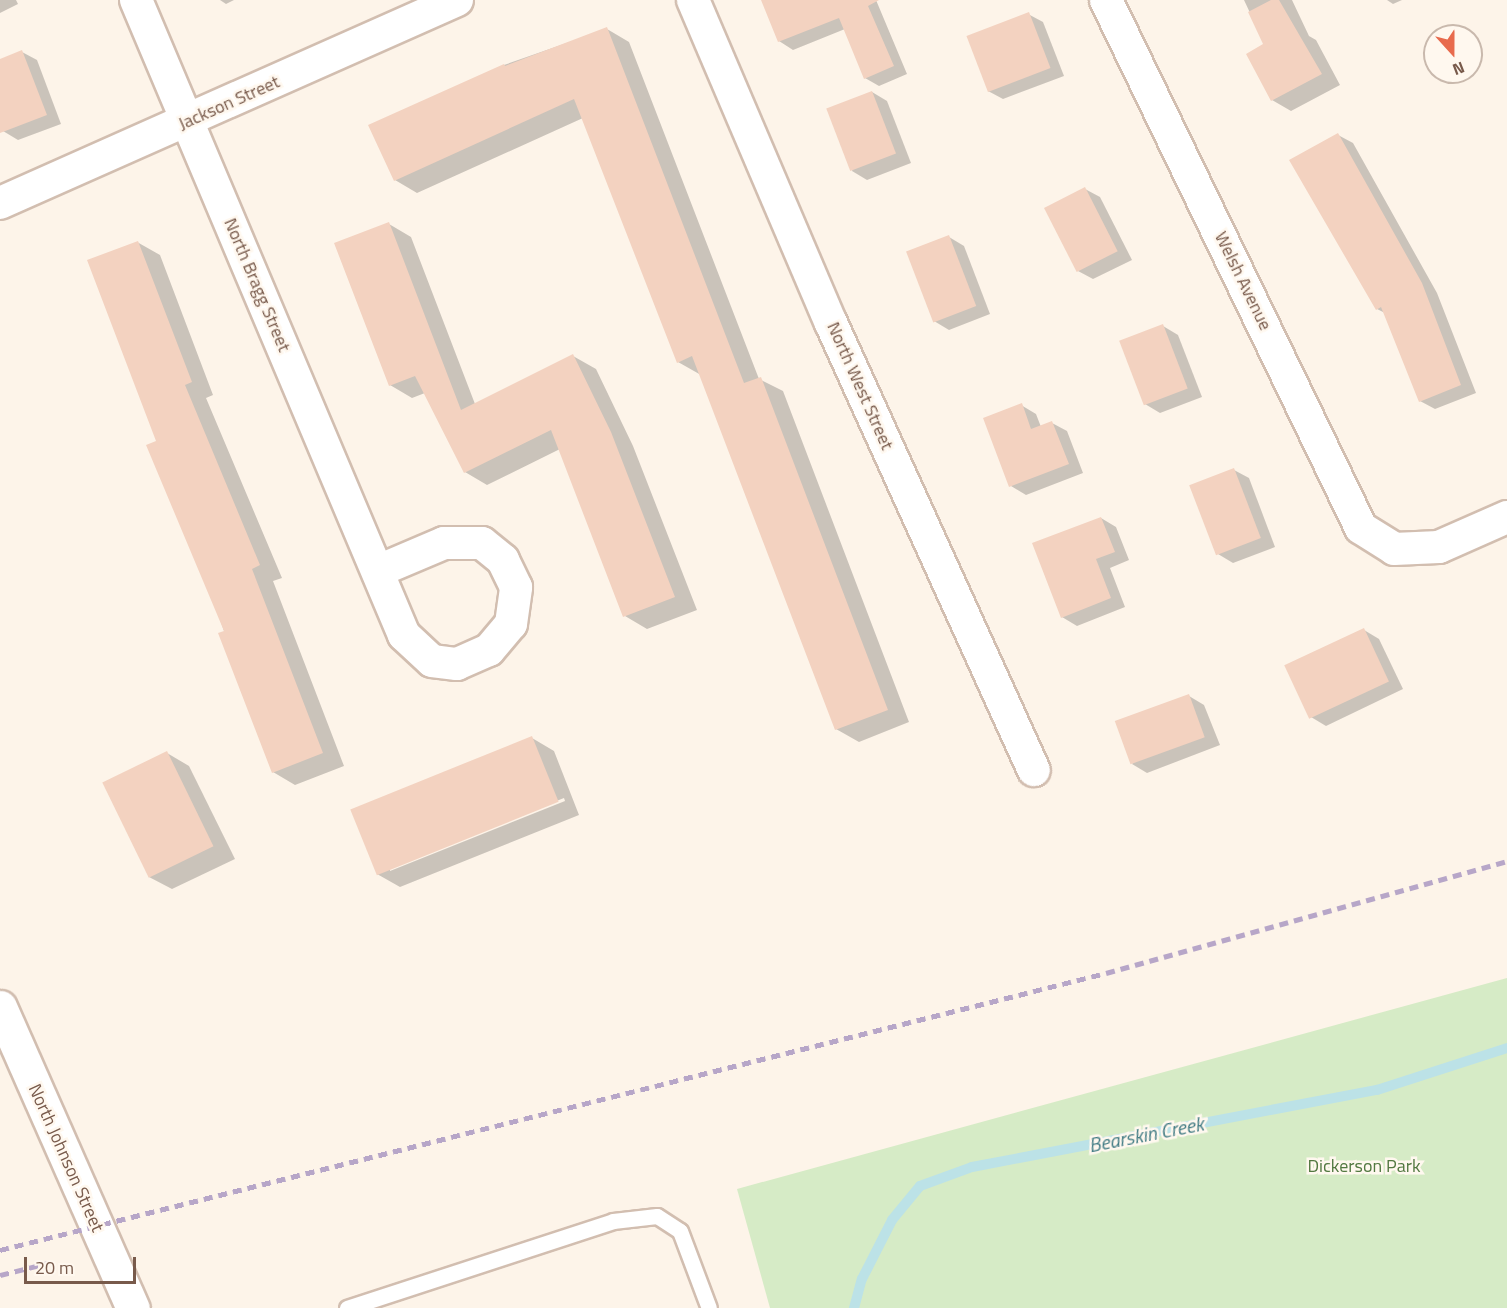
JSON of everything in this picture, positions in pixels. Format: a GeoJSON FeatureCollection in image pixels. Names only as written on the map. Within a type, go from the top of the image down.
{"type":"FeatureCollection","features":[{"type":"Feature","properties":{"kind":"main road","name":"North Johnson Street"},"geometry":{"type":"LineString","coordinates":[[0,1008],[133,1308]]}},
{"type":"Feature","properties":{"kind":"street","name":"North Bragg Street"},"geometry":{"type":"LineString","coordinates":[[136,0],[404,635],[432,661],[457,664],[489,650],[511,624],[516,587],[503,560],[482,543],[444,543],[378,571]]}},
{"type":"Feature","properties":{"kind":"street","name":"Jackson Street"},"geometry":{"type":"LineString","coordinates":[[0,203],[187,122],[457,0]]}},
{"type":"Feature","properties":{"kind":"street","name":"North West Street"},"geometry":{"type":"LineString","coordinates":[[693,0],[836,334],[1034,770]]}},
{"type":"Feature","properties":{"kind":"street","name":"Welsh Avenue"},"geometry":{"type":"LineString","coordinates":[[1106,0],[1361,528],[1394,549],[1439,547],[1507,518]]}},
{"type":"Feature","properties":{"kind":"lane"},"geometry":{"type":"LineString","coordinates":[[347,1308],[613,1221],[657,1216],[680,1231],[708,1308]]}},
{"type":"Feature","properties":{"kind":"green space","name":"Dickerson Park"},"geometry":{"type":"Polygon","coordinates":[[[1507,978],[1507,1308],[770,1308],[737,1189],[1507,978]]]}},
{"type":"Feature","properties":{"kind":"building"},"geometry":{"type":"Polygon","coordinates":[[[761,0],[879,0],[868,6],[894,66],[864,79],[839,18],[778,42],[761,0]]]}},
{"type":"Feature","properties":{"kind":"building"},"geometry":{"type":"Polygon","coordinates":[[[1271,0],[1279,0],[1322,74],[1271,101],[1246,54],[1263,44],[1248,12],[1271,0]]]}},
{"type":"Feature","properties":{"kind":"building"},"geometry":{"type":"Polygon","coordinates":[[[1029,12],[1051,68],[988,92],[966,36],[1029,12]]]}},
{"type":"Feature","properties":{"kind":"building"},"geometry":{"type":"Polygon","coordinates":[[[607,27],[744,383],[761,377],[888,710],[835,730],[692,356],[677,363],[574,99],[394,181],[368,125],[504,64],[505,66],[607,27]]]}},
{"type":"Feature","properties":{"kind":"building"},"geometry":{"type":"Polygon","coordinates":[[[22,50],[47,115],[0,133],[0,59],[22,50]]]}},
{"type":"Feature","properties":{"kind":"building"},"geometry":{"type":"Polygon","coordinates":[[[872,91],[896,154],[850,171],[826,109],[872,91]]]}},
{"type":"Feature","properties":{"kind":"building"},"geometry":{"type":"Polygon","coordinates":[[[1338,133],[1422,283],[1461,385],[1419,402],[1381,307],[1376,310],[1289,160],[1338,133]]]}},
{"type":"Feature","properties":{"kind":"building"},"geometry":{"type":"Polygon","coordinates":[[[1085,187],[1118,251],[1077,272],[1044,208],[1085,187]]]}},
{"type":"Feature","properties":{"kind":"building"},"geometry":{"type":"Polygon","coordinates":[[[389,222],[461,410],[573,354],[611,432],[675,597],[623,617],[551,430],[464,473],[415,376],[389,386],[334,243],[389,222]]]}},
{"type":"Feature","properties":{"kind":"building"},"geometry":{"type":"Polygon","coordinates":[[[949,235],[976,306],[933,322],[906,251],[949,235]]]}},
{"type":"Feature","properties":{"kind":"building"},"geometry":{"type":"Polygon","coordinates":[[[138,241],[192,382],[185,385],[260,565],[252,569],[323,753],[272,773],[218,633],[224,631],[146,445],[156,441],[87,260],[138,241]]]}},
{"type":"Feature","properties":{"kind":"building"},"geometry":{"type":"Polygon","coordinates":[[[1163,324],[1188,388],[1144,405],[1119,341],[1163,324]]]}},
{"type":"Feature","properties":{"kind":"building"},"geometry":{"type":"Polygon","coordinates":[[[1022,403],[1031,429],[1052,421],[1069,464],[1009,487],[983,418],[1022,403]]]}},
{"type":"Feature","properties":{"kind":"building"},"geometry":{"type":"Polygon","coordinates":[[[1234,468],[1261,538],[1216,555],[1189,485],[1234,468]]]}},
{"type":"Feature","properties":{"kind":"building"},"geometry":{"type":"Polygon","coordinates":[[[1101,517],[1115,552],[1096,559],[1111,598],[1061,618],[1032,543],[1101,517]]]}},
{"type":"Feature","properties":{"kind":"building"},"geometry":{"type":"Polygon","coordinates":[[[1364,628],[1389,681],[1309,719],[1284,665],[1364,628]]]}},
{"type":"Feature","properties":{"kind":"building"},"geometry":{"type":"Polygon","coordinates":[[[1189,694],[1205,737],[1130,764],[1115,721],[1189,694]]]}},
{"type":"Feature","properties":{"kind":"building"},"geometry":{"type":"Polygon","coordinates":[[[532,736],[559,802],[377,875],[350,809],[532,736]]]}},
{"type":"Feature","properties":{"kind":"building"},"geometry":{"type":"Polygon","coordinates":[[[167,751],[213,846],[149,878],[102,783],[167,751]]]}},
{"type":"Feature","properties":{"kind":"waterway","name":"Bearskin Creek"},"geometry":{"type":"LineString","coordinates":[[854,1308],[862,1279],[892,1220],[920,1186],[972,1167],[1377,1090],[1507,1048]]}},
{"type":"Feature","properties":{"kind":"railway"},"geometry":{"type":"LineString","coordinates":[[0,1250],[1106,973],[1507,861]]}},
{"type":"Feature","properties":{"kind":"railway"},"geometry":{"type":"LineString","coordinates":[[0,1275],[48,1263]]}}]}
